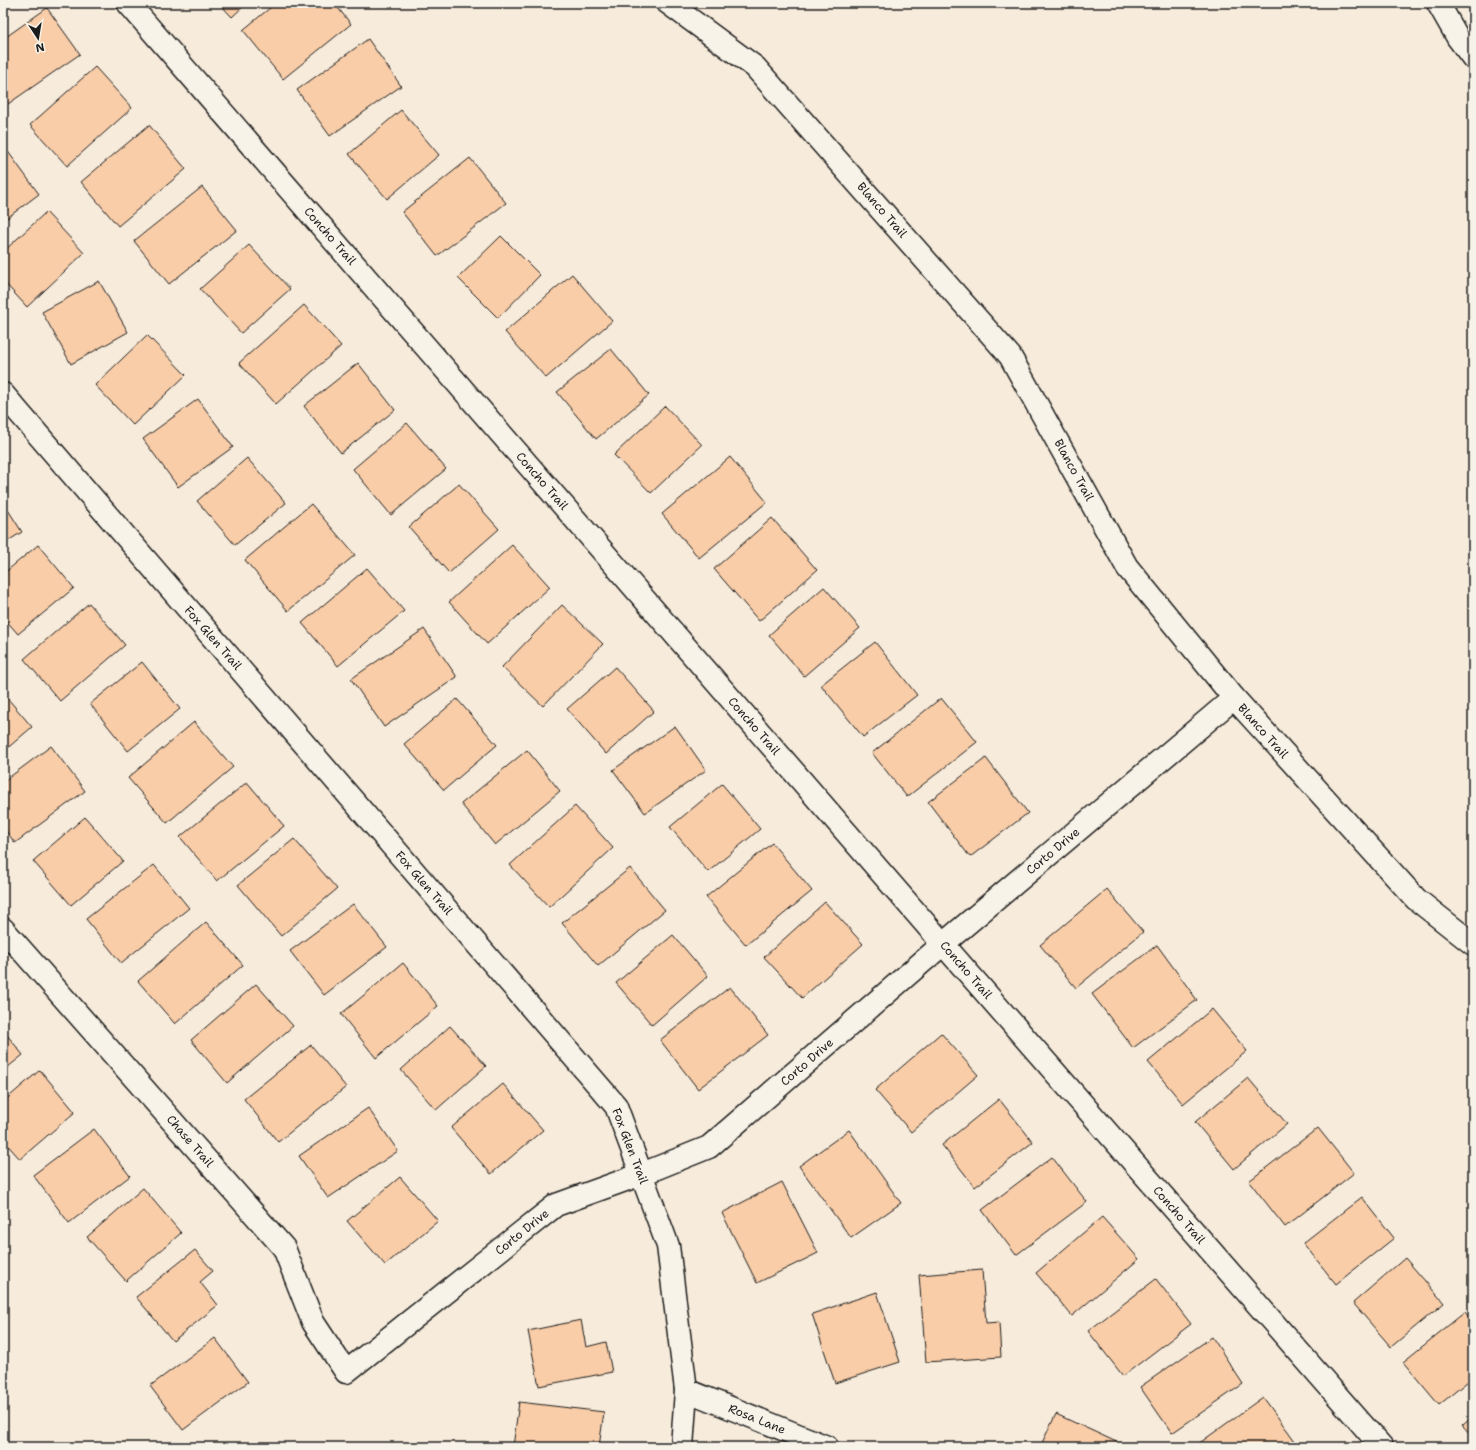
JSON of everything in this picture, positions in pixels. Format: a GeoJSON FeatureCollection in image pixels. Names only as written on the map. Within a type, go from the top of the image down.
{"type":"FeatureCollection","features":[{"type":"Feature","properties":{"kind":"street","name":"Concho Trail"},"geometry":{"type":"LineString","coordinates":[[128,3],[943,944],[1382,1447]]}},
{"type":"Feature","properties":{"kind":"street","name":"Blanco Trail"},"geometry":{"type":"LineString","coordinates":[[668,3],[755,66],[1010,356],[1127,566],[1234,698],[1416,899],[1473,944]]}},
{"type":"Feature","properties":{"kind":"street"},"geometry":{"type":"LineString","coordinates":[[1438,3],[1458,38],[1473,58]]}},
{"type":"Feature","properties":{"kind":"street","name":"Fox Glen Trail"},"geometry":{"type":"LineString","coordinates":[[3,394],[616,1106],[668,1246],[686,1390],[682,1447]]}},
{"type":"Feature","properties":{"kind":"street","name":"Corto Drive"},"geometry":{"type":"LineString","coordinates":[[346,1372],[556,1205],[642,1174],[709,1147],[943,944],[1234,698]]}},
{"type":"Feature","properties":{"kind":"street","name":"Chase Trail"},"geometry":{"type":"LineString","coordinates":[[3,928],[284,1248],[313,1322],[346,1372]]}},
{"type":"Feature","properties":{"kind":"street","name":"Rosa Lane"},"geometry":{"type":"LineString","coordinates":[[686,1390],[827,1447]]}},
{"type":"Feature","properties":{"kind":"building"},"geometry":{"type":"Polygon","coordinates":[[[219,3],[247,3],[232,17],[219,3]]]}},
{"type":"Feature","properties":{"kind":"building"},"geometry":{"type":"Polygon","coordinates":[[[276,3],[334,3],[351,24],[283,79],[243,30],[276,3]]]}},
{"type":"Feature","properties":{"kind":"building"},"geometry":{"type":"Polygon","coordinates":[[[47,8],[80,54],[8,104],[3,96],[3,39],[47,8]]]}},
{"type":"Feature","properties":{"kind":"building"},"geometry":{"type":"Polygon","coordinates":[[[368,39],[401,86],[330,136],[297,90],[368,39]]]}},
{"type":"Feature","properties":{"kind":"building"},"geometry":{"type":"Polygon","coordinates":[[[95,67],[132,108],[67,166],[30,125],[95,67]]]}},
{"type":"Feature","properties":{"kind":"building"},"geometry":{"type":"Polygon","coordinates":[[[401,110],[439,155],[387,199],[349,154],[401,110]]]}},
{"type":"Feature","properties":{"kind":"building"},"geometry":{"type":"Polygon","coordinates":[[[149,125],[186,169],[118,226],[81,182],[149,125]]]}},
{"type":"Feature","properties":{"kind":"building"},"geometry":{"type":"Polygon","coordinates":[[[6,149],[39,194],[3,221],[3,151],[6,149]]]}},
{"type":"Feature","properties":{"kind":"building"},"geometry":{"type":"Polygon","coordinates":[[[470,158],[506,203],[437,256],[402,212],[470,158]]]}},
{"type":"Feature","properties":{"kind":"building"},"geometry":{"type":"Polygon","coordinates":[[[202,187],[237,230],[169,284],[134,241],[202,187]]]}},
{"type":"Feature","properties":{"kind":"building"},"geometry":{"type":"Polygon","coordinates":[[[46,212],[84,253],[27,307],[3,281],[3,252],[46,212]]]}},
{"type":"Feature","properties":{"kind":"building"},"geometry":{"type":"Polygon","coordinates":[[[501,236],[540,275],[498,318],[458,278],[501,236]]]}},
{"type":"Feature","properties":{"kind":"building"},"geometry":{"type":"Polygon","coordinates":[[[249,245],[290,289],[241,333],[200,289],[249,245]]]}},
{"type":"Feature","properties":{"kind":"building"},"geometry":{"type":"Polygon","coordinates":[[[572,274],[612,321],[546,378],[505,332],[572,274]]]}},
{"type":"Feature","properties":{"kind":"building"},"geometry":{"type":"Polygon","coordinates":[[[99,281],[128,332],[71,364],[42,312],[99,281]]]}},
{"type":"Feature","properties":{"kind":"building"},"geometry":{"type":"Polygon","coordinates":[[[304,305],[341,346],[276,404],[239,363],[304,305]]]}},
{"type":"Feature","properties":{"kind":"building"},"geometry":{"type":"Polygon","coordinates":[[[147,335],[186,375],[133,425],[95,385],[147,335]]]}},
{"type":"Feature","properties":{"kind":"building"},"geometry":{"type":"Polygon","coordinates":[[[611,349],[649,395],[596,439],[557,392],[611,349]]]}},
{"type":"Feature","properties":{"kind":"building"},"geometry":{"type":"Polygon","coordinates":[[[358,363],[395,410],[341,453],[304,406],[358,363]]]}},
{"type":"Feature","properties":{"kind":"building"},"geometry":{"type":"Polygon","coordinates":[[[198,399],[233,447],[178,487],[143,439],[198,399]]]}},
{"type":"Feature","properties":{"kind":"building"},"geometry":{"type":"Polygon","coordinates":[[[665,406],[702,445],[651,493],[614,455],[665,406]]]}},
{"type":"Feature","properties":{"kind":"building"},"geometry":{"type":"Polygon","coordinates":[[[407,423],[446,469],[391,515],[353,469],[407,423]]]}},
{"type":"Feature","properties":{"kind":"building"},"geometry":{"type":"Polygon","coordinates":[[[730,457],[767,502],[699,558],[662,514],[730,457]]]}},
{"type":"Feature","properties":{"kind":"building"},"geometry":{"type":"Polygon","coordinates":[[[247,458],[286,503],[235,545],[197,501],[247,458]]]}},
{"type":"Feature","properties":{"kind":"building"},"geometry":{"type":"Polygon","coordinates":[[[459,484],[499,529],[449,573],[409,527],[459,484]]]}},
{"type":"Feature","properties":{"kind":"building"},"geometry":{"type":"Polygon","coordinates":[[[3,502],[22,532],[3,544],[3,502]]]}},
{"type":"Feature","properties":{"kind":"building"},"geometry":{"type":"Polygon","coordinates":[[[311,504],[355,555],[288,611],[245,560],[311,504]]]}},
{"type":"Feature","properties":{"kind":"building"},"geometry":{"type":"Polygon","coordinates":[[[772,518],[817,570],[759,621],[714,569],[772,518]]]}},
{"type":"Feature","properties":{"kind":"building"},"geometry":{"type":"Polygon","coordinates":[[[38,545],[74,588],[18,634],[3,617],[3,574],[38,545]]]}},
{"type":"Feature","properties":{"kind":"building"},"geometry":{"type":"Polygon","coordinates":[[[512,545],[550,587],[487,644],[449,602],[512,545]]]}},
{"type":"Feature","properties":{"kind":"building"},"geometry":{"type":"Polygon","coordinates":[[[367,568],[404,611],[338,666],[302,623],[367,568]]]}},
{"type":"Feature","properties":{"kind":"building"},"geometry":{"type":"Polygon","coordinates":[[[824,587],[860,628],[804,676],[769,635],[824,587]]]}},
{"type":"Feature","properties":{"kind":"building"},"geometry":{"type":"Polygon","coordinates":[[[89,603],[125,645],[60,701],[24,659],[89,603]]]}},
{"type":"Feature","properties":{"kind":"building"},"geometry":{"type":"Polygon","coordinates":[[[562,605],[603,644],[543,706],[502,667],[562,605]]]}},
{"type":"Feature","properties":{"kind":"building"},"geometry":{"type":"Polygon","coordinates":[[[424,629],[457,677],[384,727],[351,679],[424,629]]]}},
{"type":"Feature","properties":{"kind":"building"},"geometry":{"type":"Polygon","coordinates":[[[875,642],[917,695],[863,737],[821,685],[875,642]]]}},
{"type":"Feature","properties":{"kind":"building"},"geometry":{"type":"Polygon","coordinates":[[[142,662],[180,709],[128,751],[90,704],[142,662]]]}},
{"type":"Feature","properties":{"kind":"building"},"geometry":{"type":"Polygon","coordinates":[[[615,667],[654,711],[606,754],[567,709],[615,667]]]}},
{"type":"Feature","properties":{"kind":"building"},"geometry":{"type":"Polygon","coordinates":[[[3,693],[32,727],[3,752],[3,693]]]}},
{"type":"Feature","properties":{"kind":"building"},"geometry":{"type":"Polygon","coordinates":[[[941,698],[977,742],[907,797],[872,753],[941,698]]]}},
{"type":"Feature","properties":{"kind":"building"},"geometry":{"type":"Polygon","coordinates":[[[457,699],[497,745],[444,790],[404,744],[457,699]]]}},
{"type":"Feature","properties":{"kind":"building"},"geometry":{"type":"Polygon","coordinates":[[[194,722],[233,767],[167,823],[128,778],[194,722]]]}},
{"type":"Feature","properties":{"kind":"building"},"geometry":{"type":"Polygon","coordinates":[[[675,726],[706,770],[645,813],[613,770],[675,726]]]}},
{"type":"Feature","properties":{"kind":"building"},"geometry":{"type":"Polygon","coordinates":[[[51,746],[85,791],[15,843],[3,827],[3,782],[51,746]]]}},
{"type":"Feature","properties":{"kind":"building"},"geometry":{"type":"Polygon","coordinates":[[[527,750],[560,791],[495,845],[461,804],[527,750]]]}},
{"type":"Feature","properties":{"kind":"building"},"geometry":{"type":"Polygon","coordinates":[[[986,758],[1028,813],[970,857],[928,802],[986,758]]]}},
{"type":"Feature","properties":{"kind":"building"},"geometry":{"type":"Polygon","coordinates":[[[247,782],[284,826],[217,881],[180,837],[247,782]]]}},
{"type":"Feature","properties":{"kind":"building"},"geometry":{"type":"Polygon","coordinates":[[[722,784],[760,829],[708,872],[670,827],[722,784]]]}},
{"type":"Feature","properties":{"kind":"building"},"geometry":{"type":"Polygon","coordinates":[[[575,806],[613,848],[549,907],[510,865],[575,806]]]}},
{"type":"Feature","properties":{"kind":"building"},"geometry":{"type":"Polygon","coordinates":[[[85,817],[123,861],[71,905],[33,861],[85,817]]]}},
{"type":"Feature","properties":{"kind":"building"},"geometry":{"type":"Polygon","coordinates":[[[294,839],[337,889],[281,936],[238,885],[294,839]]]}},
{"type":"Feature","properties":{"kind":"building"},"geometry":{"type":"Polygon","coordinates":[[[772,843],[812,891],[746,945],[706,897],[772,843]]]}},
{"type":"Feature","properties":{"kind":"building"},"geometry":{"type":"Polygon","coordinates":[[[154,865],[189,908],[121,963],[86,919],[154,865]]]}},
{"type":"Feature","properties":{"kind":"building"},"geometry":{"type":"Polygon","coordinates":[[[630,868],[665,910],[598,966],[562,923],[630,868]]]}},
{"type":"Feature","properties":{"kind":"building"},"geometry":{"type":"Polygon","coordinates":[[[1107,889],[1143,932],[1076,988],[1040,945],[1107,889]]]}},
{"type":"Feature","properties":{"kind":"building"},"geometry":{"type":"Polygon","coordinates":[[[825,902],[863,944],[802,998],[764,957],[825,902]]]}},
{"type":"Feature","properties":{"kind":"building"},"geometry":{"type":"Polygon","coordinates":[[[353,904],[387,947],[324,995],[290,951],[353,904]]]}},
{"type":"Feature","properties":{"kind":"building"},"geometry":{"type":"Polygon","coordinates":[[[206,922],[243,965],[175,1024],[138,981],[206,922]]]}},
{"type":"Feature","properties":{"kind":"building"},"geometry":{"type":"Polygon","coordinates":[[[673,935],[708,976],[652,1025],[616,983],[673,935]]]}},
{"type":"Feature","properties":{"kind":"building"},"geometry":{"type":"Polygon","coordinates":[[[1157,945],[1197,1000],[1133,1048],[1092,994],[1157,945]]]}},
{"type":"Feature","properties":{"kind":"building"},"geometry":{"type":"Polygon","coordinates":[[[403,963],[438,1006],[376,1058],[341,1014],[403,963]]]}},
{"type":"Feature","properties":{"kind":"building"},"geometry":{"type":"Polygon","coordinates":[[[256,984],[293,1026],[227,1083],[191,1040],[256,984]]]}},
{"type":"Feature","properties":{"kind":"building"},"geometry":{"type":"Polygon","coordinates":[[[730,987],[768,1035],[698,1089],[660,1040],[730,987]]]}},
{"type":"Feature","properties":{"kind":"building"},"geometry":{"type":"Polygon","coordinates":[[[1212,1009],[1247,1051],[1183,1104],[1148,1062],[1212,1009]]]}},
{"type":"Feature","properties":{"kind":"building"},"geometry":{"type":"Polygon","coordinates":[[[450,1026],[486,1066],[436,1110],[401,1070],[450,1026]]]}},
{"type":"Feature","properties":{"kind":"building"},"geometry":{"type":"Polygon","coordinates":[[[3,1030],[23,1055],[3,1071],[3,1030]]]}},
{"type":"Feature","properties":{"kind":"building"},"geometry":{"type":"Polygon","coordinates":[[[941,1033],[978,1075],[911,1132],[875,1090],[941,1033]]]}},
{"type":"Feature","properties":{"kind":"building"},"geometry":{"type":"Polygon","coordinates":[[[311,1045],[346,1087],[278,1142],[244,1099],[311,1045]]]}},
{"type":"Feature","properties":{"kind":"building"},"geometry":{"type":"Polygon","coordinates":[[[40,1070],[75,1112],[20,1159],[3,1140],[3,1102],[40,1070]]]}},
{"type":"Feature","properties":{"kind":"building"},"geometry":{"type":"Polygon","coordinates":[[[1248,1078],[1287,1124],[1234,1169],[1195,1122],[1248,1078]]]}},
{"type":"Feature","properties":{"kind":"building"},"geometry":{"type":"Polygon","coordinates":[[[503,1084],[543,1130],[491,1174],[451,1128],[503,1084]]]}},
{"type":"Feature","properties":{"kind":"building"},"geometry":{"type":"Polygon","coordinates":[[[999,1099],[1033,1142],[975,1187],[942,1145],[999,1099]]]}},
{"type":"Feature","properties":{"kind":"building"},"geometry":{"type":"Polygon","coordinates":[[[368,1108],[398,1151],[328,1198],[299,1156],[368,1108]]]}},
{"type":"Feature","properties":{"kind":"building"},"geometry":{"type":"Polygon","coordinates":[[[1318,1128],[1354,1173],[1285,1227],[1249,1181],[1318,1128]]]}},
{"type":"Feature","properties":{"kind":"building"},"geometry":{"type":"Polygon","coordinates":[[[94,1129],[130,1176],[69,1223],[33,1175],[94,1129]]]}},
{"type":"Feature","properties":{"kind":"building"},"geometry":{"type":"Polygon","coordinates":[[[849,1130],[901,1203],[851,1238],[799,1166],[849,1130]]]}},
{"type":"Feature","properties":{"kind":"building"},"geometry":{"type":"Polygon","coordinates":[[[1052,1157],[1087,1202],[1016,1255],[982,1210],[1052,1157]]]}},
{"type":"Feature","properties":{"kind":"building"},"geometry":{"type":"Polygon","coordinates":[[[400,1177],[438,1221],[385,1265],[347,1221],[400,1177]]]}},
{"type":"Feature","properties":{"kind":"building"},"geometry":{"type":"Polygon","coordinates":[[[782,1182],[818,1253],[757,1283],[722,1213],[782,1182]]]}},
{"type":"Feature","properties":{"kind":"building"},"geometry":{"type":"Polygon","coordinates":[[[143,1188],[181,1233],[126,1281],[87,1237],[143,1188]]]}},
{"type":"Feature","properties":{"kind":"building"},"geometry":{"type":"Polygon","coordinates":[[[1362,1197],[1394,1238],[1336,1284],[1303,1243],[1362,1197]]]}},
{"type":"Feature","properties":{"kind":"building"},"geometry":{"type":"Polygon","coordinates":[[[1102,1217],[1139,1259],[1072,1316],[1036,1273],[1102,1217]]]}},
{"type":"Feature","properties":{"kind":"building"},"geometry":{"type":"Polygon","coordinates":[[[195,1250],[213,1271],[200,1282],[218,1305],[173,1341],[136,1297],[195,1250]]]}},
{"type":"Feature","properties":{"kind":"building"},"geometry":{"type":"Polygon","coordinates":[[[1405,1258],[1444,1303],[1391,1347],[1353,1303],[1405,1258]]]}},
{"type":"Feature","properties":{"kind":"building"},"geometry":{"type":"Polygon","coordinates":[[[982,1270],[986,1323],[999,1322],[1001,1357],[926,1362],[919,1275],[982,1270]]]}},
{"type":"Feature","properties":{"kind":"building"},"geometry":{"type":"Polygon","coordinates":[[[1156,1279],[1191,1324],[1123,1376],[1088,1331],[1156,1279]]]}},
{"type":"Feature","properties":{"kind":"building"},"geometry":{"type":"Polygon","coordinates":[[[877,1292],[900,1362],[835,1383],[812,1314],[877,1292]]]}},
{"type":"Feature","properties":{"kind":"building"},"geometry":{"type":"Polygon","coordinates":[[[1465,1312],[1473,1322],[1473,1377],[1439,1405],[1403,1362],[1465,1312]]]}},
{"type":"Feature","properties":{"kind":"building"},"geometry":{"type":"Polygon","coordinates":[[[581,1320],[586,1347],[606,1342],[612,1372],[539,1386],[528,1331],[581,1320]]]}},
{"type":"Feature","properties":{"kind":"building"},"geometry":{"type":"Polygon","coordinates":[[[1212,1337],[1243,1384],[1172,1433],[1140,1387],[1212,1337]]]}},
{"type":"Feature","properties":{"kind":"building"},"geometry":{"type":"Polygon","coordinates":[[[215,1338],[248,1382],[183,1430],[150,1386],[215,1338]]]}},
{"type":"Feature","properties":{"kind":"building"},"geometry":{"type":"Polygon","coordinates":[[[1263,1397],[1295,1441],[1287,1447],[1194,1447],[1263,1397]]]}},
{"type":"Feature","properties":{"kind":"building"},"geometry":{"type":"Polygon","coordinates":[[[519,1402],[604,1412],[599,1447],[513,1447],[519,1402]]]}},
{"type":"Feature","properties":{"kind":"building"},"geometry":{"type":"Polygon","coordinates":[[[1056,1414],[1125,1446],[1040,1447],[1056,1414]]]}},
{"type":"Feature","properties":{"kind":"building"},"geometry":{"type":"Polygon","coordinates":[[[1473,1416],[1473,1438],[1462,1426],[1473,1416]]]}}]}
